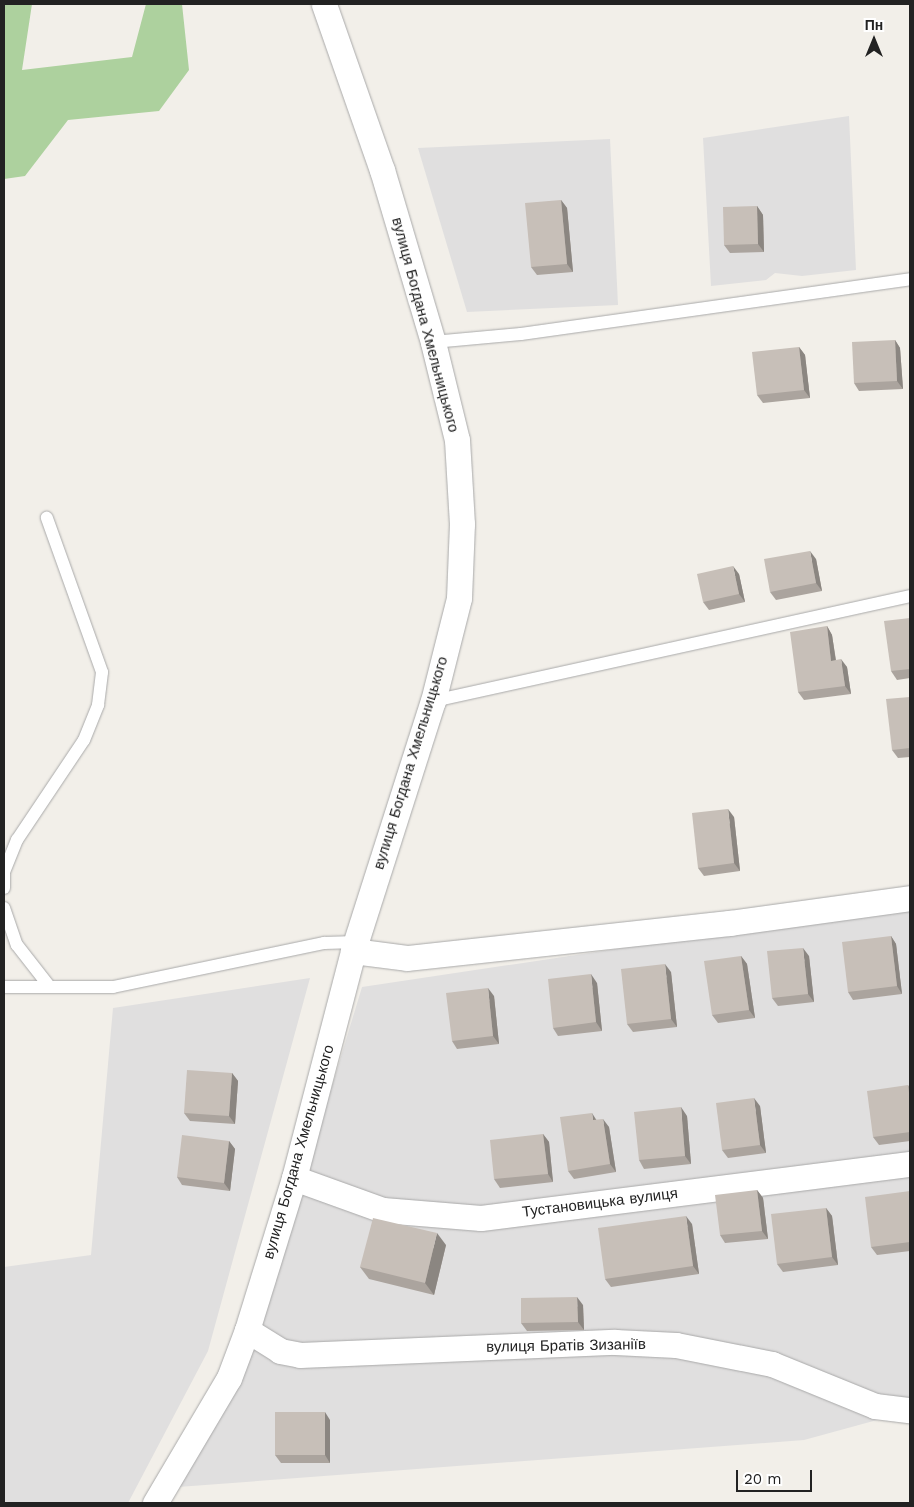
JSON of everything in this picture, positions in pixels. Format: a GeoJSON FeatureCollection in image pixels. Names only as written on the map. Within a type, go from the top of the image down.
{"type":"FeatureCollection","features":[{"type":"Feature","properties":{"kind":"street","name":"вулиця Богдана Хмельницького"},"geometry":{"type":"LineString","coordinates":[[155,1503],[229,1378],[247,1330],[294,1178],[355,946],[433,701],[459,598],[462,524],[457,440],[433,342],[382,170],[324,4]]}},
{"type":"Feature","properties":{"kind":"street"},"geometry":{"type":"LineString","coordinates":[[355,946],[387,957],[427,956],[730,923],[910,898]]}},
{"type":"Feature","properties":{"kind":"street","name":"Тустановицька вулиця"},"geometry":{"type":"LineString","coordinates":[[294,1178],[383,1210],[481,1218],[910,1164]]}},
{"type":"Feature","properties":{"kind":"street","name":"вулиця Братів Зизаніїв"},"geometry":{"type":"LineString","coordinates":[[247,1330],[280,1351],[300,1355],[615,1342],[676,1345],[772,1364],[875,1406],[910,1410]]}},
{"type":"Feature","properties":{"kind":"lane"},"geometry":{"type":"LineString","coordinates":[[433,342],[521,334],[910,280]]}},
{"type":"Feature","properties":{"kind":"lane"},"geometry":{"type":"LineString","coordinates":[[4,888],[4,872],[17,840],[84,740],[98,705],[102,672],[48,518]]}},
{"type":"Feature","properties":{"kind":"lane"},"geometry":{"type":"LineString","coordinates":[[433,701],[910,596]]}},
{"type":"Feature","properties":{"kind":"lane"},"geometry":{"type":"LineString","coordinates":[[4,908],[17,945],[49,986]]}},
{"type":"Feature","properties":{"kind":"lane"},"geometry":{"type":"LineString","coordinates":[[4,986],[113,987],[324,943],[355,946]]}},
{"type":"Feature","properties":{"kind":"shaded area"},"geometry":{"type":"Polygon","coordinates":[[[849,116],[856,270],[802,276],[775,273],[766,280],[711,286],[703,138],[849,116]]]}},
{"type":"Feature","properties":{"kind":"shaded area"},"geometry":{"type":"Polygon","coordinates":[[[610,139],[618,305],[467,312],[418,148],[610,139]]]}},
{"type":"Feature","properties":{"kind":"shaded area"},"geometry":{"type":"Polygon","coordinates":[[[910,905],[910,1411],[804,1440],[178,1487],[319,1129],[362,987],[910,905]]]}},
{"type":"Feature","properties":{"kind":"shaded area"},"geometry":{"type":"Polygon","coordinates":[[[310,978],[208,1351],[128,1503],[4,1503],[4,1267],[91,1255],[113,1008],[310,978]]]}},
{"type":"Feature","properties":{"kind":"green space"},"geometry":{"type":"Polygon","coordinates":[[[4,4],[32,4],[22,70],[132,57],[146,4],[182,4],[189,70],[159,111],[68,120],[25,176],[4,179],[4,4]]]}},
{"type":"Feature","properties":{"kind":"building"},"geometry":{"type":"Polygon","coordinates":[[[561,200],[567,264],[531,267],[525,203],[561,200]]]}},
{"type":"Feature","properties":{"kind":"building"},"geometry":{"type":"Polygon","coordinates":[[[757,206],[758,244],[724,245],[723,207],[757,206]]]}},
{"type":"Feature","properties":{"kind":"building"},"geometry":{"type":"Polygon","coordinates":[[[895,340],[897,381],[854,383],[852,342],[895,340]]]}},
{"type":"Feature","properties":{"kind":"building"},"geometry":{"type":"Polygon","coordinates":[[[799,347],[804,390],[757,395],[752,352],[799,347]]]}},
{"type":"Feature","properties":{"kind":"building"},"geometry":{"type":"Polygon","coordinates":[[[810,551],[816,583],[770,592],[764,559],[810,551]]]}},
{"type":"Feature","properties":{"kind":"building"},"geometry":{"type":"Polygon","coordinates":[[[733,566],[739,594],[703,602],[697,574],[733,566]]]}},
{"type":"Feature","properties":{"kind":"building"},"geometry":{"type":"Polygon","coordinates":[[[910,618],[910,669],[891,671],[884,621],[910,618]]]}},
{"type":"Feature","properties":{"kind":"building"},"geometry":{"type":"Polygon","coordinates":[[[827,626],[831,661],[841,659],[845,686],[798,692],[790,632],[827,626]]]}},
{"type":"Feature","properties":{"kind":"building"},"geometry":{"type":"Polygon","coordinates":[[[910,697],[910,748],[892,750],[886,699],[910,697]]]}},
{"type":"Feature","properties":{"kind":"building"},"geometry":{"type":"Polygon","coordinates":[[[728,809],[734,863],[698,868],[692,813],[728,809]]]}},
{"type":"Feature","properties":{"kind":"building"},"geometry":{"type":"Polygon","coordinates":[[[891,936],[897,986],[848,992],[842,942],[891,936]]]}},
{"type":"Feature","properties":{"kind":"building"},"geometry":{"type":"Polygon","coordinates":[[[803,948],[808,994],[772,998],[767,951],[803,948]]]}},
{"type":"Feature","properties":{"kind":"building"},"geometry":{"type":"Polygon","coordinates":[[[741,956],[749,1010],[712,1015],[704,961],[741,956]]]}},
{"type":"Feature","properties":{"kind":"building"},"geometry":{"type":"Polygon","coordinates":[[[665,964],[671,1019],[627,1024],[621,969],[665,964]]]}},
{"type":"Feature","properties":{"kind":"building"},"geometry":{"type":"Polygon","coordinates":[[[591,974],[596,1022],[553,1028],[548,979],[591,974]]]}},
{"type":"Feature","properties":{"kind":"building"},"geometry":{"type":"Polygon","coordinates":[[[488,988],[493,1036],[452,1041],[446,993],[488,988]]]}},
{"type":"Feature","properties":{"kind":"building"},"geometry":{"type":"Polygon","coordinates":[[[187,1070],[232,1073],[229,1116],[184,1113],[187,1070]]]}},
{"type":"Feature","properties":{"kind":"building"},"geometry":{"type":"Polygon","coordinates":[[[908,1085],[910,1132],[873,1137],[867,1091],[908,1085]]]}},
{"type":"Feature","properties":{"kind":"building"},"geometry":{"type":"Polygon","coordinates":[[[754,1098],[760,1145],[722,1150],[716,1103],[754,1098]]]}},
{"type":"Feature","properties":{"kind":"building"},"geometry":{"type":"Polygon","coordinates":[[[681,1107],[685,1156],[639,1160],[634,1112],[681,1107]]]}},
{"type":"Feature","properties":{"kind":"building"},"geometry":{"type":"Polygon","coordinates":[[[592,1113],[593,1120],[603,1119],[610,1164],[568,1171],[560,1117],[592,1113]]]}},
{"type":"Feature","properties":{"kind":"building"},"geometry":{"type":"Polygon","coordinates":[[[543,1134],[548,1174],[494,1179],[490,1140],[543,1134]]]}},
{"type":"Feature","properties":{"kind":"building"},"geometry":{"type":"Polygon","coordinates":[[[182,1135],[229,1141],[224,1183],[177,1177],[182,1135]]]}},
{"type":"Feature","properties":{"kind":"building"},"geometry":{"type":"Polygon","coordinates":[[[757,1190],[762,1231],[720,1235],[715,1195],[757,1190]]]}},
{"type":"Feature","properties":{"kind":"building"},"geometry":{"type":"Polygon","coordinates":[[[910,1191],[910,1242],[871,1247],[865,1197],[910,1191]]]}},
{"type":"Feature","properties":{"kind":"building"},"geometry":{"type":"Polygon","coordinates":[[[826,1208],[832,1257],[777,1264],[771,1214],[826,1208]]]}},
{"type":"Feature","properties":{"kind":"building"},"geometry":{"type":"Polygon","coordinates":[[[686,1216],[693,1266],[605,1279],[598,1228],[686,1216]]]}},
{"type":"Feature","properties":{"kind":"building"},"geometry":{"type":"Polygon","coordinates":[[[373,1218],[437,1233],[425,1283],[360,1267],[373,1218]]]}},
{"type":"Feature","properties":{"kind":"building"},"geometry":{"type":"Polygon","coordinates":[[[577,1297],[578,1322],[521,1323],[521,1298],[577,1297]]]}},
{"type":"Feature","properties":{"kind":"building"},"geometry":{"type":"Polygon","coordinates":[[[275,1412],[325,1412],[325,1455],[275,1455],[275,1412]]]}}]}
